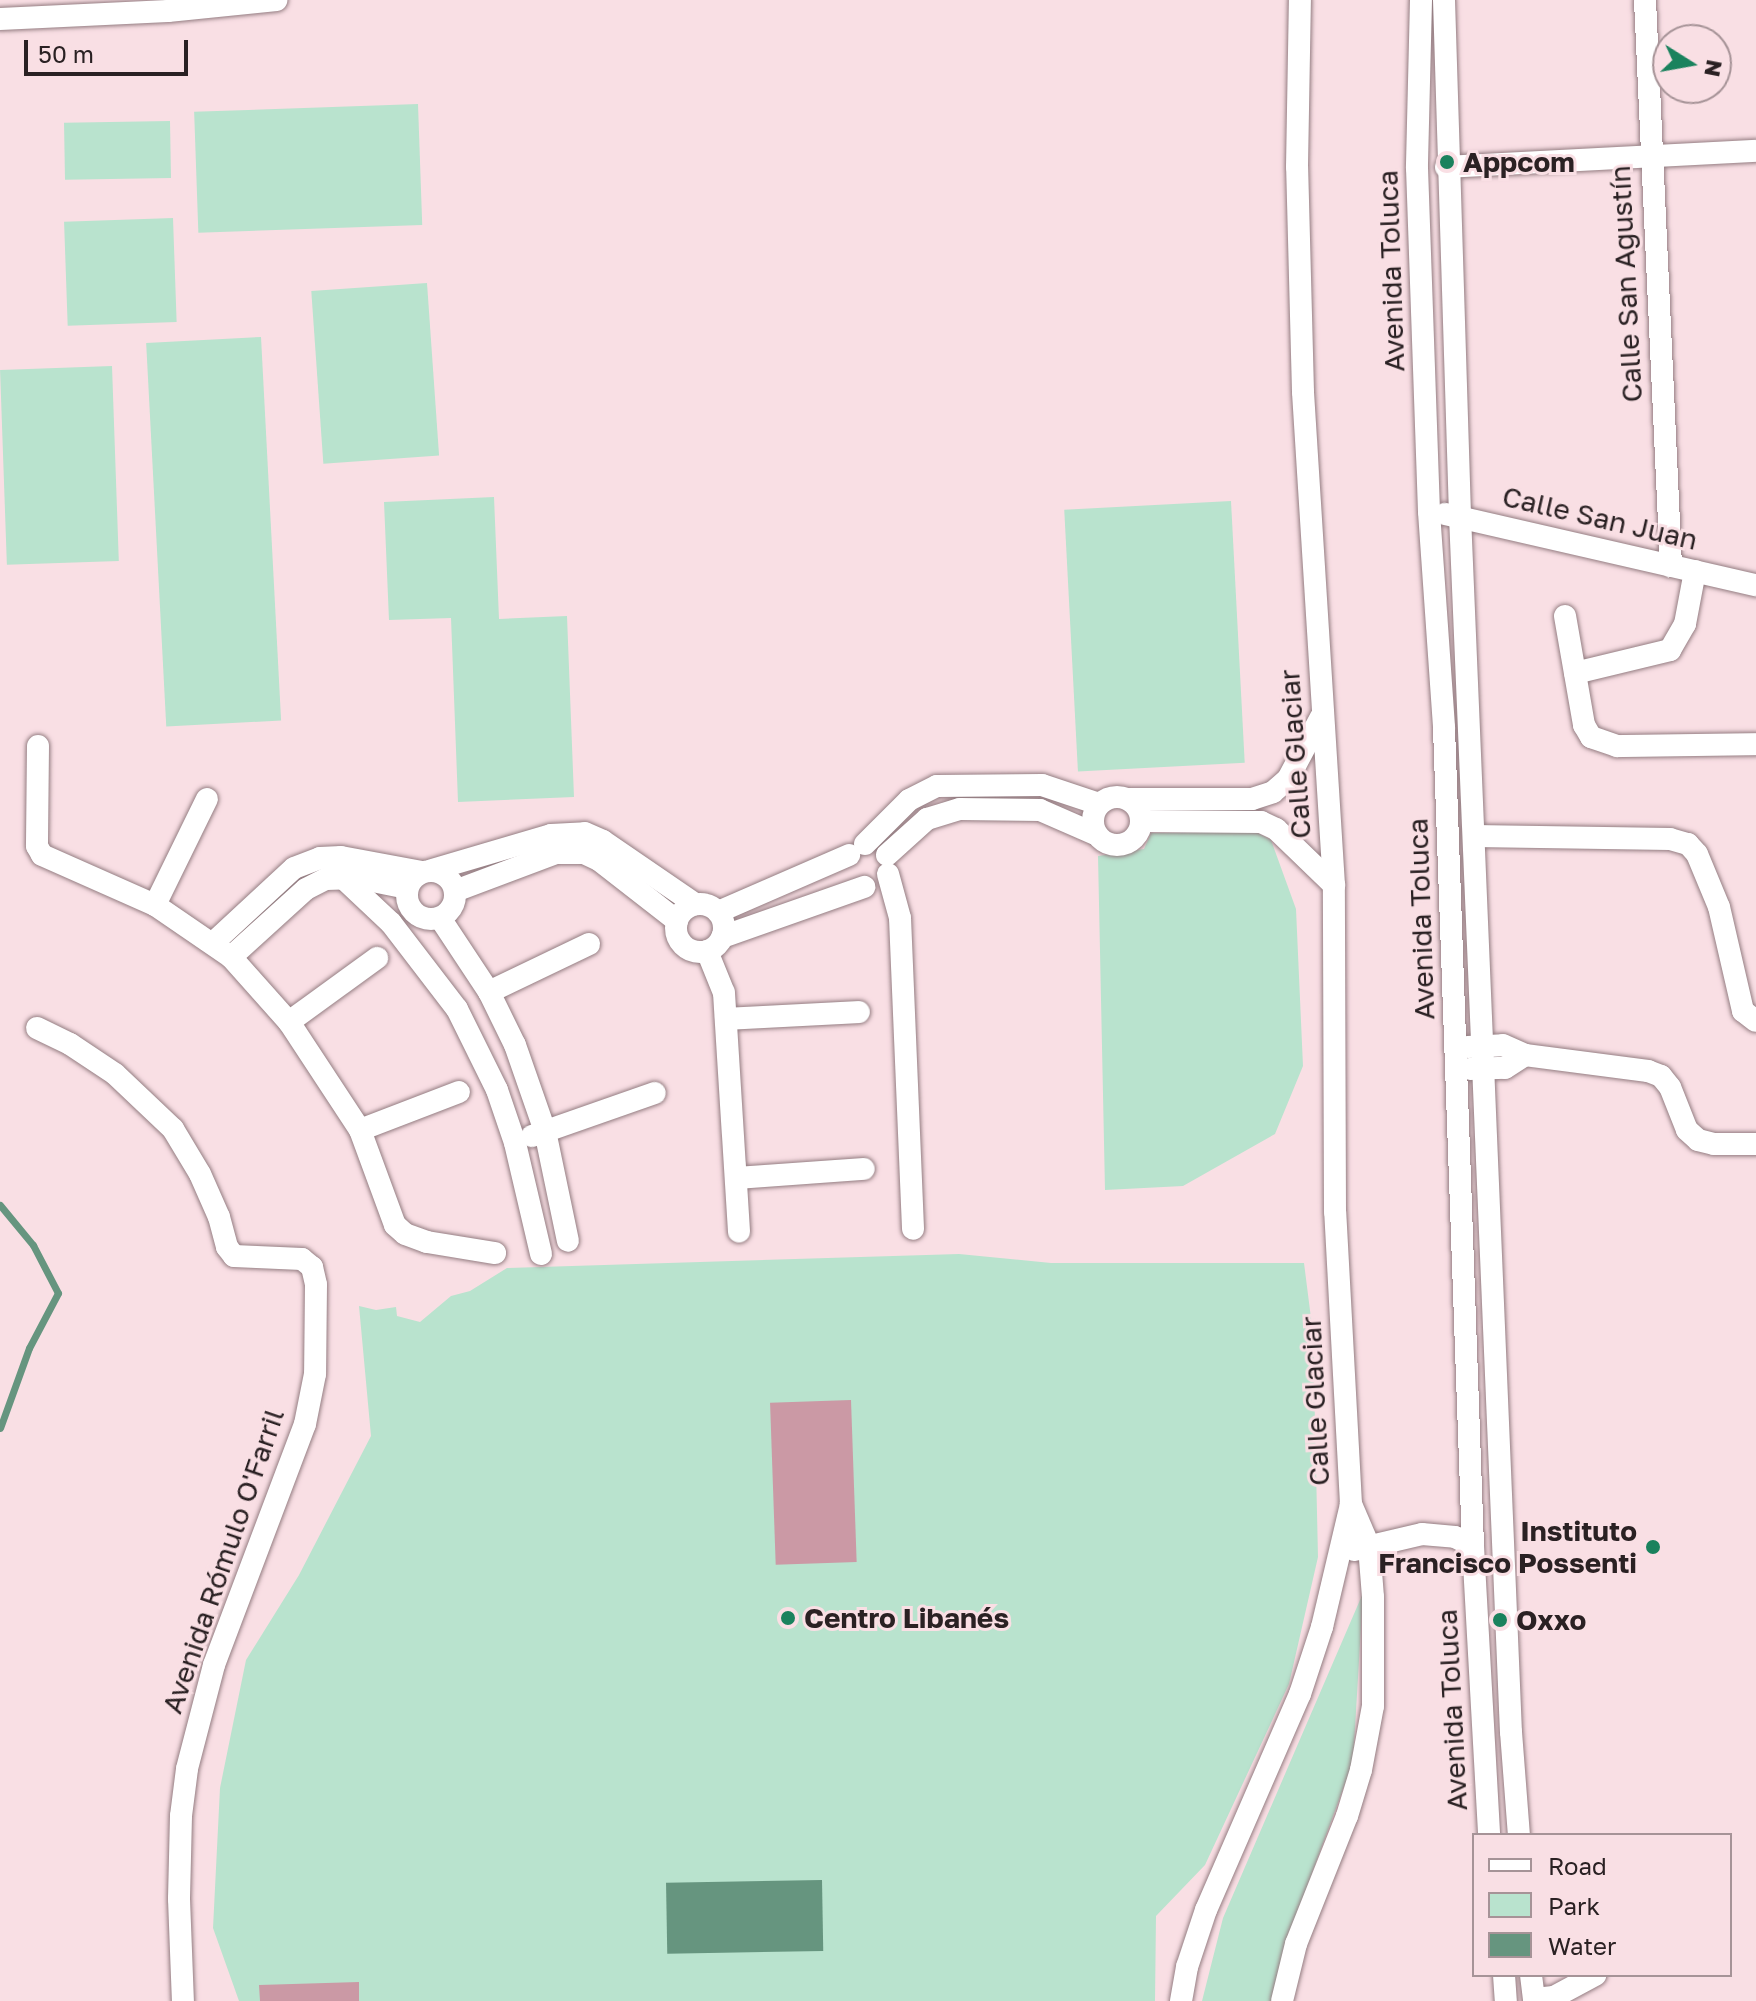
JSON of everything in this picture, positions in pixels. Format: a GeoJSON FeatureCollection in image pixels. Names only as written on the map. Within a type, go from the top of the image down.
{"type":"FeatureCollection","features":[{"type":"Feature","properties":{"kind":"street"},"geometry":{"type":"LineString","coordinates":[[0,19],[168,11],[276,0]]}},
{"type":"Feature","properties":{"kind":"street","name":"Calle Glaciar"},"geometry":{"type":"LineString","coordinates":[[1181,2001],[1187,1967],[1206,1910],[1300,1694],[1322,1627],[1351,1504],[1335,1212],[1334,885],[1303,392],[1297,167],[1300,0]]}},
{"type":"Feature","properties":{"kind":"street","name":"Avenida Toluca"},"geometry":{"type":"LineString","coordinates":[[1421,0],[1417,168],[1429,512],[1442,697],[1473,1546],[1489,1833]]}},
{"type":"Feature","properties":{"kind":"street","name":"Avenida Toluca"},"geometry":{"type":"LineString","coordinates":[[1444,0],[1446,167],[1482,1057],[1519,1833]]}},
{"type":"Feature","properties":{"kind":"street","name":"Calle San Agustín"},"geometry":{"type":"LineString","coordinates":[[1645,0],[1649,158],[1671,566]]}},
{"type":"Feature","properties":{"kind":"street"},"geometry":{"type":"LineString","coordinates":[[1446,167],[1756,151]]}},
{"type":"Feature","properties":{"kind":"street","name":"Calle San Juan"},"geometry":{"type":"LineString","coordinates":[[1429,512],[1460,516],[1756,585]]}},
{"type":"Feature","properties":{"kind":"street"},"geometry":{"type":"LineString","coordinates":[[1575,673],[1670,650],[1685,624],[1695,571]]}},
{"type":"Feature","properties":{"kind":"street"},"geometry":{"type":"LineString","coordinates":[[1565,616],[1584,725],[1591,737],[1617,746],[1756,744]]}},
{"type":"Feature","properties":{"kind":"street"},"geometry":{"type":"LineString","coordinates":[[1095,834],[1094,813],[1099,804],[1119,796],[1130,799],[1252,799],[1273,792],[1288,779],[1322,716]]}},
{"type":"Feature","properties":{"kind":"street"},"geometry":{"type":"LineString","coordinates":[[38,746],[37,846],[42,855],[155,905],[231,957],[289,1022],[360,1130],[395,1225],[427,1242],[495,1253]]}},
{"type":"Feature","properties":{"kind":"street"},"geometry":{"type":"LineString","coordinates":[[864,887],[849,875],[857,850],[909,800],[937,786],[1042,785],[1099,804]]}},
{"type":"Feature","properties":{"kind":"street"},"geometry":{"type":"LineString","coordinates":[[155,905],[207,799]]}},
{"type":"Feature","properties":{"kind":"street"},"geometry":{"type":"LineString","coordinates":[[695,904],[683,910],[677,921],[676,934],[683,945],[694,951],[864,887],[874,887],[888,864],[927,819],[960,809],[1040,810],[1117,846],[1129,843],[1139,834],[1142,821],[1139,809],[1130,799]]}},
{"type":"Feature","properties":{"kind":"street"},"geometry":{"type":"LineString","coordinates":[[1142,821],[1261,822],[1276,829],[1334,885]]}},
{"type":"Feature","properties":{"kind":"street"},"geometry":{"type":"LineString","coordinates":[[213,943],[294,868],[320,858],[341,857],[420,877],[551,835],[585,833],[603,841],[695,904],[708,905],[718,912],[724,924],[715,944],[726,1019],[739,1232]]}},
{"type":"Feature","properties":{"kind":"street"},"geometry":{"type":"LineString","coordinates":[[1474,836],[1670,839],[1688,844],[1697,854],[1719,907],[1743,1011],[1756,1021]]}},
{"type":"Feature","properties":{"kind":"street"},"geometry":{"type":"LineString","coordinates":[[718,912],[857,850],[882,848],[900,918],[913,1229]]}},
{"type":"Feature","properties":{"kind":"street"},"geometry":{"type":"LineString","coordinates":[[455,891],[556,853],[584,853],[599,860],[677,921]]}},
{"type":"Feature","properties":{"kind":"street"},"geometry":{"type":"LineString","coordinates":[[231,957],[306,889],[326,879],[420,877],[443,873],[455,891],[449,912],[440,918],[429,920],[411,909],[420,877]]}},
{"type":"Feature","properties":{"kind":"street"},"geometry":{"type":"LineString","coordinates":[[342,877],[391,923],[457,1009],[497,1090],[515,1143],[541,1254]]}},
{"type":"Feature","properties":{"kind":"street"},"geometry":{"type":"LineString","coordinates":[[440,918],[489,992],[515,1045],[545,1131],[568,1241]]}},
{"type":"Feature","properties":{"kind":"street"},"geometry":{"type":"LineString","coordinates":[[489,992],[589,944]]}},
{"type":"Feature","properties":{"kind":"street"},"geometry":{"type":"LineString","coordinates":[[289,1022],[377,958]]}},
{"type":"Feature","properties":{"kind":"street"},"geometry":{"type":"LineString","coordinates":[[726,1019],[859,1012]]}},
{"type":"Feature","properties":{"kind":"street","name":"Avenida Rómulo O'Farril"},"geometry":{"type":"LineString","coordinates":[[37,1028],[70,1044],[115,1074],[173,1129],[200,1174],[219,1217],[227,1247],[234,1256],[302,1259],[312,1267],[316,1285],[315,1374],[305,1424],[214,1665],[198,1716],[181,1816],[179,1899],[183,2001]]}},
{"type":"Feature","properties":{"kind":"street"},"geometry":{"type":"LineString","coordinates":[[1456,1060],[1482,1057],[1503,1045],[1525,1055],[1648,1071],[1661,1076],[1670,1087],[1687,1130],[1698,1140],[1714,1144],[1756,1144]]}},
{"type":"Feature","properties":{"kind":"street"},"geometry":{"type":"LineString","coordinates":[[360,1130],[459,1092]]}},
{"type":"Feature","properties":{"kind":"street"},"geometry":{"type":"LineString","coordinates":[[515,1143],[655,1093]]}},
{"type":"Feature","properties":{"kind":"street"},"geometry":{"type":"LineString","coordinates":[[737,1178],[864,1169]]}},
{"type":"Feature","properties":{"kind":"street","name":"Calle Glaciar"},"geometry":{"type":"LineString","coordinates":[[1282,2001],[1296,1944],[1347,1816],[1361,1770],[1373,1706],[1373,1597],[1369,1546],[1351,1504]]}},
{"type":"Feature","properties":{"kind":"street"},"geometry":{"type":"LineString","coordinates":[[1339,1554],[1422,1534],[1455,1537],[1473,1546]]}},
{"type":"Feature","properties":{"kind":"street"},"geometry":{"type":"LineString","coordinates":[[1504,1977],[1506,2001]]}},
{"type":"Feature","properties":{"kind":"street"},"geometry":{"type":"LineString","coordinates":[[1531,1977],[1534,2000],[1554,1997],[1591,1977]]}},
{"type":"Feature","properties":{"kind":"green space"},"geometry":{"type":"Polygon","coordinates":[[[418,104],[422,225],[198,233],[194,112],[418,104]]]}},
{"type":"Feature","properties":{"kind":"green space"},"geometry":{"type":"Polygon","coordinates":[[[170,121],[171,178],[65,180],[64,123],[170,121]]]}},
{"type":"Feature","properties":{"kind":"green space"},"geometry":{"type":"Polygon","coordinates":[[[173,218],[177,322],[68,326],[64,222],[173,218]]]}},
{"type":"Feature","properties":{"kind":"green space"},"geometry":{"type":"Polygon","coordinates":[[[427,283],[439,456],[323,464],[311,291],[427,283]]]}},
{"type":"Feature","properties":{"kind":"green space"},"geometry":{"type":"Polygon","coordinates":[[[261,337],[281,720],[166,726],[146,343],[261,337]]]}},
{"type":"Feature","properties":{"kind":"green space"},"geometry":{"type":"Polygon","coordinates":[[[112,366],[119,561],[7,565],[0,370],[112,366]]]}},
{"type":"Feature","properties":{"kind":"green space"},"geometry":{"type":"Polygon","coordinates":[[[494,497],[499,619],[567,616],[574,797],[458,802],[451,618],[389,620],[384,502],[494,497]]]}},
{"type":"Feature","properties":{"kind":"green space"},"geometry":{"type":"Polygon","coordinates":[[[1231,501],[1245,763],[1078,771],[1064,510],[1231,501]]]}},
{"type":"Feature","properties":{"kind":"green space"},"geometry":{"type":"Polygon","coordinates":[[[1254,831],[1271,840],[1296,909],[1303,1066],[1275,1134],[1183,1186],[1105,1190],[1098,856],[1144,849],[1151,833],[1254,831]]]}},
{"type":"Feature","properties":{"kind":"green space","name":"Centro Libanés"},"geometry":{"type":"Polygon","coordinates":[[[959,1254],[1051,1263],[1304,1263],[1313,1334],[1318,1557],[1289,1684],[1205,1865],[1156,1916],[1155,2001],[239,2001],[213,1928],[220,1788],[246,1660],[299,1575],[371,1436],[359,1306],[376,1310],[396,1307],[397,1316],[420,1322],[451,1296],[470,1291],[507,1268],[959,1254]]]}},
{"type":"Feature","properties":{"kind":"green space"},"geometry":{"type":"Polygon","coordinates":[[[1363,1593],[1353,1762],[1301,1903],[1277,2001],[1202,2001],[1223,1918],[1363,1593]]]}},
{"type":"Feature","properties":{"kind":"water"},"geometry":{"type":"Polygon","coordinates":[[[822,1880],[823,1951],[667,1954],[666,1883],[822,1880]]]}},
{"type":"Feature","properties":{"kind":"building"},"geometry":{"type":"Polygon","coordinates":[[[851,1400],[857,1562],[776,1565],[770,1403],[851,1400]]]}},
{"type":"Feature","properties":{"kind":"building"},"geometry":{"type":"Polygon","coordinates":[[[359,1982],[359,2001],[260,2001],[259,1985],[359,1982]]]}},
{"type":"Feature","properties":{"kind":"waterway"},"geometry":{"type":"LineString","coordinates":[[0,1205],[33,1245],[58,1293],[29,1348],[0,1428]]}},
{"type":"Feature","properties":{"kind":"place","name":"Appcom"},"geometry":{"type":"Point","coordinates":[1447,162]}},
{"type":"Feature","properties":{"kind":"place","name":"Instituto Francisco Possenti"},"geometry":{"type":"Point","coordinates":[1653,1547]}},
{"type":"Feature","properties":{"kind":"place","name":"Centro Libanés"},"geometry":{"type":"Point","coordinates":[788,1618]}},
{"type":"Feature","properties":{"kind":"place","name":"Oxxo"},"geometry":{"type":"Point","coordinates":[1500,1620]}}]}
